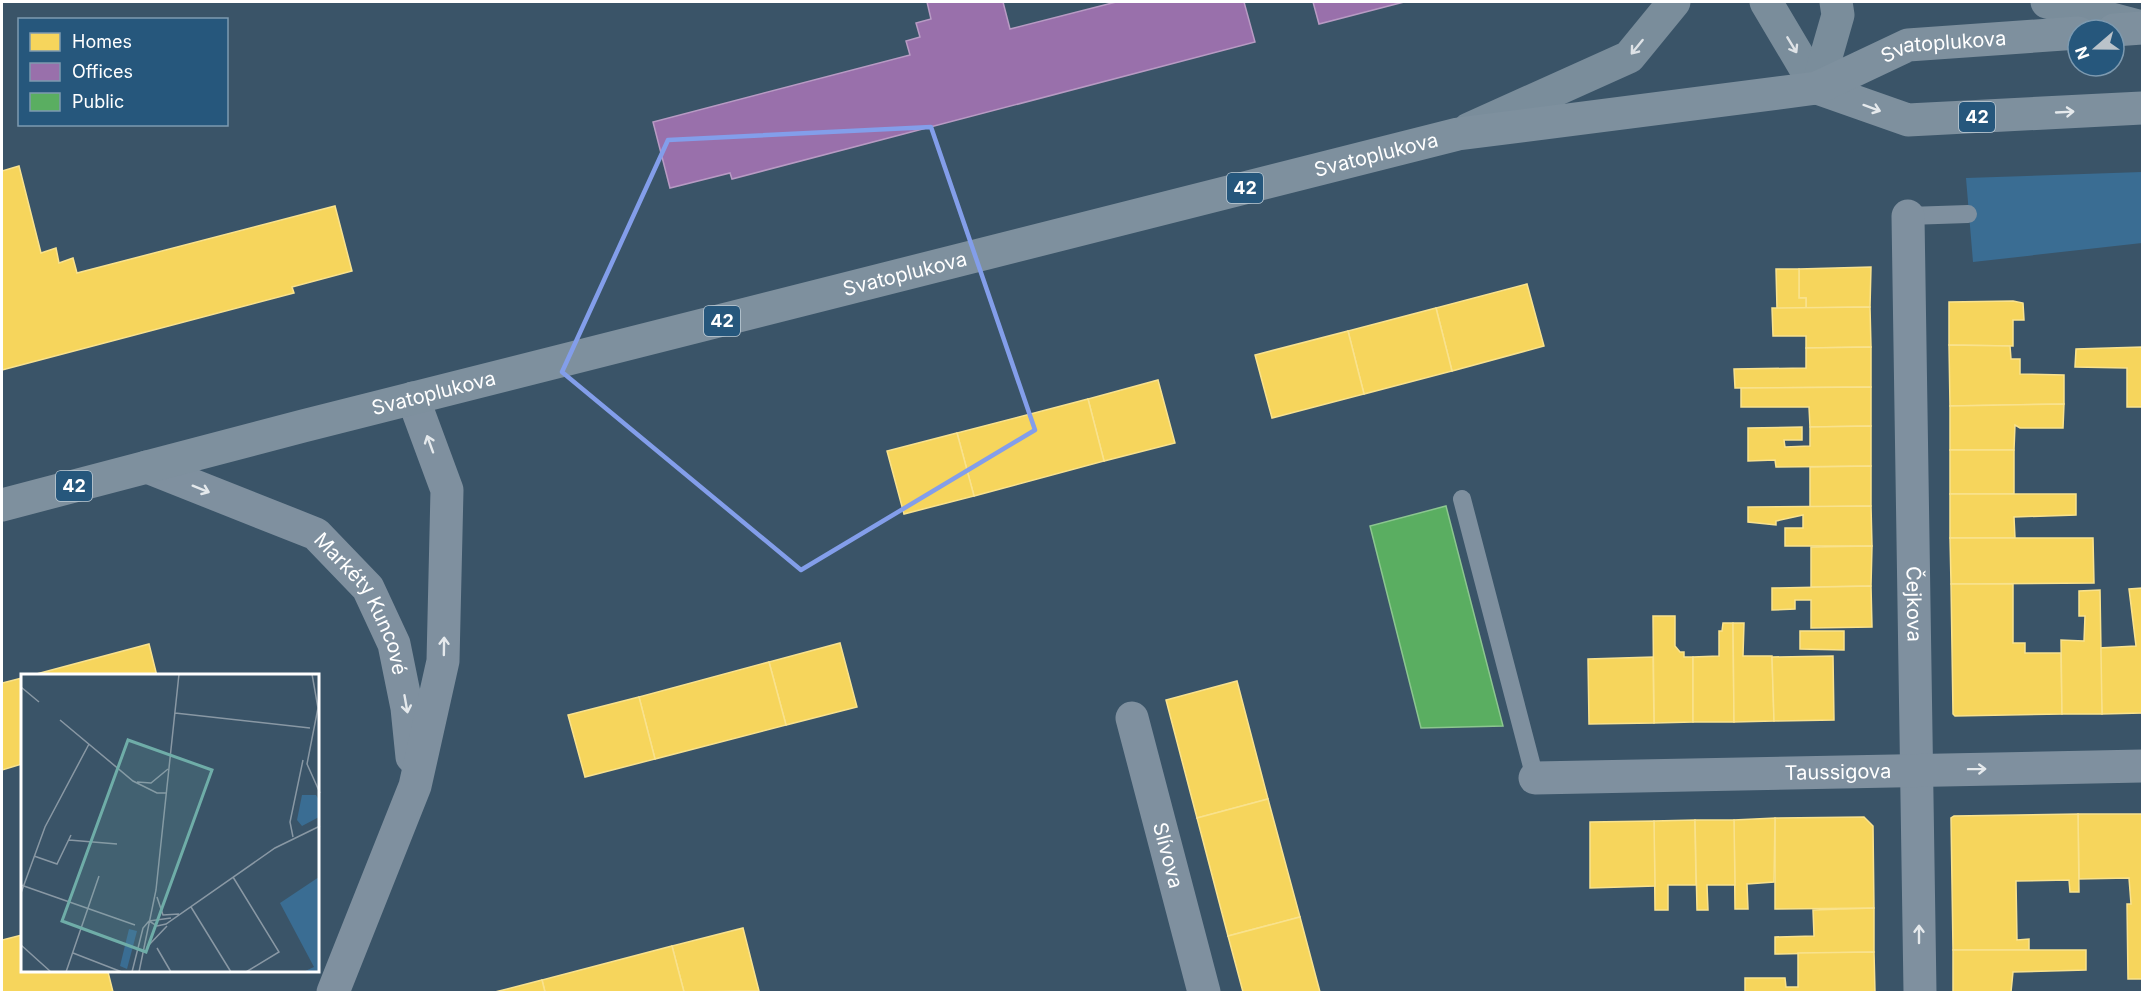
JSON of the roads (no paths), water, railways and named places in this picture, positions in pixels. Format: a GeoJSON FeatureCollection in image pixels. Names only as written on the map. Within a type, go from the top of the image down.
{"type":"FeatureCollection","features":[{"type":"Feature","properties":{"kind":"main road"},"geometry":{"type":"LineString","coordinates":[[1458,134],[1629,57],[1674,2]]}},
{"type":"Feature","properties":{"kind":"main road"},"geometry":{"type":"LineString","coordinates":[[1766,2],[1817,88]]}},
{"type":"Feature","properties":{"kind":"main road"},"geometry":{"type":"LineString","coordinates":[[1817,88],[1838,15],[1836,2]]}},
{"type":"Feature","properties":{"kind":"main road"},"geometry":{"type":"LineString","coordinates":[[2047,2],[2142,28]]}},
{"type":"Feature","properties":{"kind":"main road"},"geometry":{"type":"LineString","coordinates":[[2126,29],[2142,28]]}},
{"type":"Feature","properties":{"kind":"main road","name":"Svatoplukova"},"geometry":{"type":"LineString","coordinates":[[2,505],[413,398],[1458,134],[1817,88],[1908,45],[2066,34]]}},
{"type":"Feature","properties":{"kind":"main road","name":"Svatoplukova"},"geometry":{"type":"LineString","coordinates":[[1817,88],[1908,120],[2142,108]]}},
{"type":"Feature","properties":{"kind":"street","name":"Čejkova"},"geometry":{"type":"LineString","coordinates":[[1908,216],[1920,993]]}},
{"type":"Feature","properties":{"kind":"street","name":"Markéty Kuncové"},"geometry":{"type":"LineString","coordinates":[[333,993],[415,786],[444,661],[447,490],[413,398]]}},
{"type":"Feature","properties":{"kind":"street","name":"Markéty Kuncové"},"geometry":{"type":"LineString","coordinates":[[147,467],[316,534],[368,588],[394,644],[407,708],[415,786]]}},
{"type":"Feature","properties":{"kind":"street","name":"Slívova"},"geometry":{"type":"LineString","coordinates":[[1132,718],[1204,993]]}},
{"type":"Feature","properties":{"kind":"street","name":"Taussigova"},"geometry":{"type":"LineString","coordinates":[[1535,778],[2142,766]]}},
{"type":"Feature","properties":{"kind":"lane"},"geometry":{"type":"LineString","coordinates":[[1908,216],[1968,214]]}},
{"type":"Feature","properties":{"kind":"lane"},"geometry":{"type":"LineString","coordinates":[[1462,499],[1535,778]]}}]}
